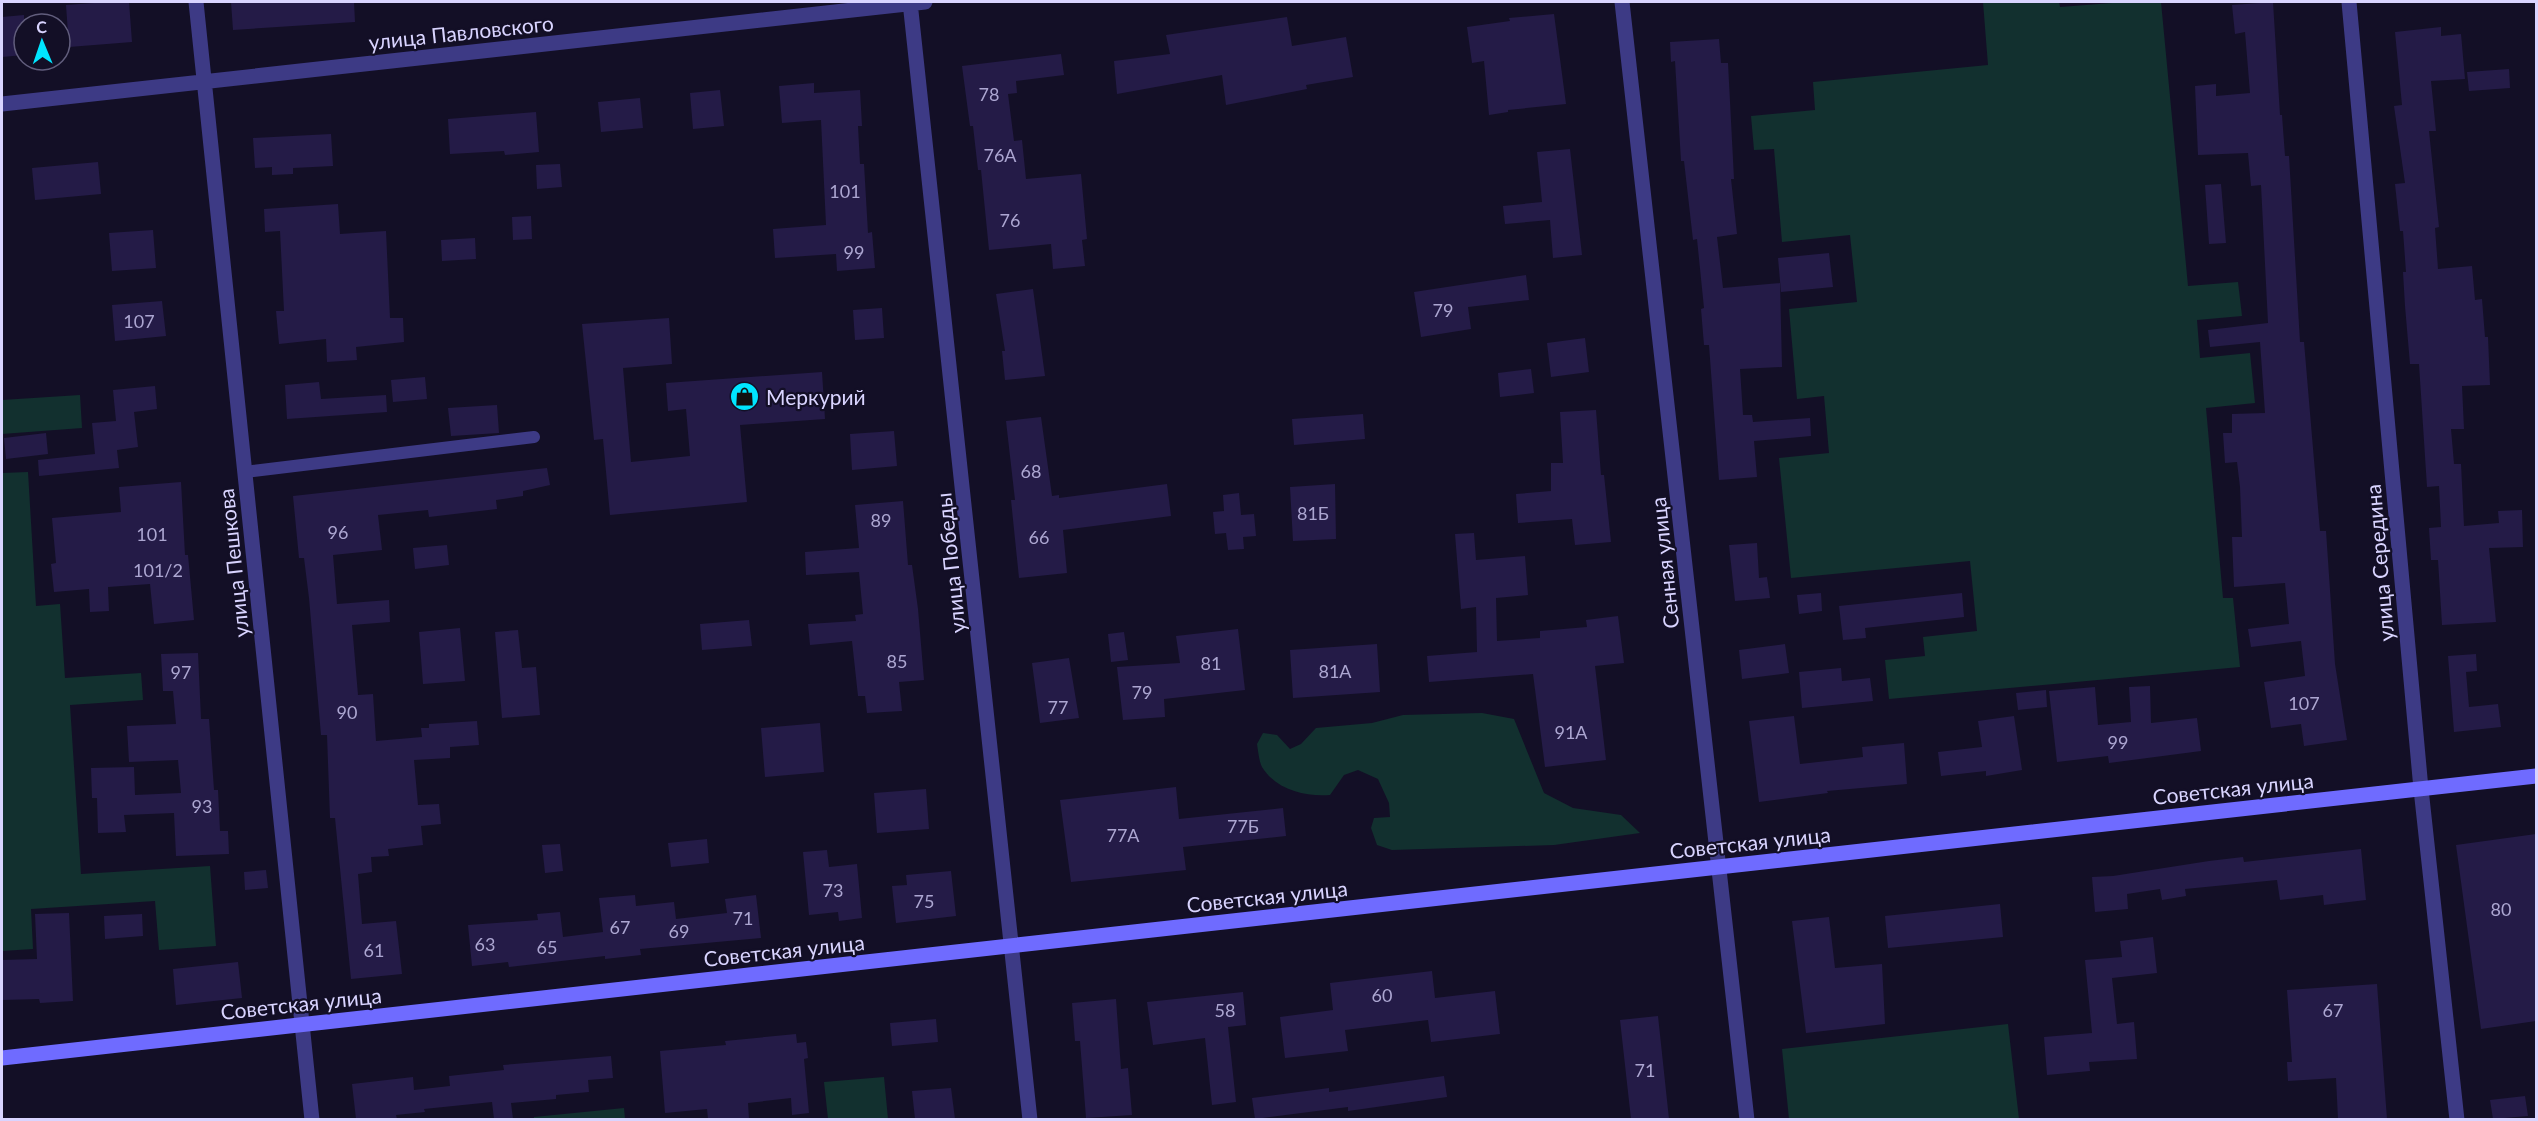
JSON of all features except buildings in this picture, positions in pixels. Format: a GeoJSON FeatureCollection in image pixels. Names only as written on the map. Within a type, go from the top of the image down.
{"type":"FeatureCollection","features":[{"type":"Feature","properties":{"kind":"street","name":"улица Пешкова"},"geometry":{"type":"LineString","coordinates":[[196,2],[312,1119]]}},
{"type":"Feature","properties":{"kind":"street","name":"улица Павловского"},"geometry":{"type":"LineString","coordinates":[[2,104],[915,2]]}},
{"type":"Feature","properties":{"kind":"street","name":"улица Победы"},"geometry":{"type":"LineString","coordinates":[[915,2],[1030,1119]]}},
{"type":"Feature","properties":{"kind":"street","name":"Сенная улица"},"geometry":{"type":"LineString","coordinates":[[1622,2],[1747,1119]]}},
{"type":"Feature","properties":{"kind":"street","name":"улица Середина"},"geometry":{"type":"LineString","coordinates":[[2349,2],[2421,789],[2457,1119]]}},
{"type":"Feature","properties":{"kind":"street","name":"Советская улица"},"geometry":{"type":"LineString","coordinates":[[2,1058],[2536,776]]}},
{"type":"Feature","properties":{"kind":"lane"},"geometry":{"type":"LineString","coordinates":[[245,472],[534,437]]}},
{"type":"Feature","properties":{"kind":"green space"},"geometry":{"type":"Polygon","coordinates":[[[1983,2],[2059,2],[2060,7],[2161,2],[2188,286],[2238,282],[2242,316],[2197,320],[2200,358],[2250,353],[2255,403],[2206,408],[2223,598],[2233,598],[2240,667],[1889,699],[1885,660],[1925,656],[1923,637],[1977,631],[1970,561],[1791,578],[1779,458],[1829,453],[1824,396],[1797,399],[1789,309],[1857,302],[1850,235],[1782,242],[1774,149],[1754,150],[1751,116],[1815,110],[1813,82],[1988,65],[1983,2]]]}},
{"type":"Feature","properties":{"kind":"green space"},"geometry":{"type":"Polygon","coordinates":[[[80,395],[82,428],[2,434],[2,400],[80,395]]]}},
{"type":"Feature","properties":{"kind":"green space"},"geometry":{"type":"Polygon","coordinates":[[[28,472],[36,606],[60,604],[65,678],[141,673],[143,700],[70,705],[81,874],[210,866],[216,946],[159,950],[155,901],[31,909],[33,949],[2,951],[2,473],[28,472]]]}},
{"type":"Feature","properties":{"kind":"green space"},"geometry":{"type":"Polygon","coordinates":[[[1482,713],[1514,719],[1544,793],[1573,808],[1621,815],[1640,833],[1554,845],[1392,850],[1377,845],[1371,828],[1374,818],[1390,817],[1389,803],[1378,779],[1358,770],[1344,775],[1330,795],[1311,795],[1292,790],[1275,781],[1262,767],[1259,759],[1257,744],[1263,733],[1277,735],[1290,749],[1301,744],[1316,728],[1372,723],[1403,715],[1482,713]]]}},
{"type":"Feature","properties":{"kind":"green space"},"geometry":{"type":"Polygon","coordinates":[[[2008,1024],[2019,1119],[1789,1119],[1782,1049],[2008,1024]]]}},
{"type":"Feature","properties":{"kind":"green space"},"geometry":{"type":"Polygon","coordinates":[[[884,1077],[888,1119],[828,1119],[824,1082],[884,1077]]]}},
{"type":"Feature","properties":{"kind":"green space"},"geometry":{"type":"Polygon","coordinates":[[[624,1108],[625,1119],[534,1119],[534,1117],[624,1108]]]}},
{"type":"Feature","properties":{"kind":"place","name":"Меркурий"},"geometry":{"type":"Point","coordinates":[745,396]}}]}
